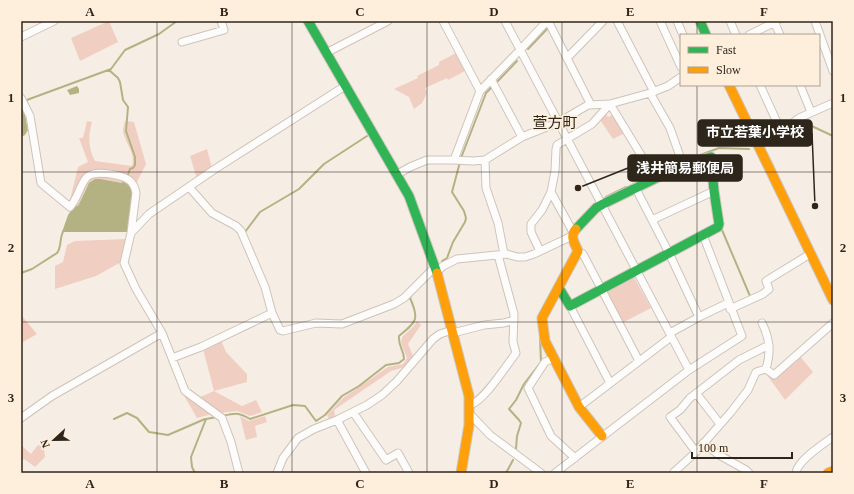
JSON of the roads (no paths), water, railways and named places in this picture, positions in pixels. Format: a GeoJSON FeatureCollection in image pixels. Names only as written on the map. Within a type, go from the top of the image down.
{"type":"FeatureCollection","features":[{"type":"Feature","properties":{"kind":"street"},"geometry":{"type":"LineString","coordinates":[[21,37],[54,21]]}},
{"type":"Feature","properties":{"kind":"street"},"geometry":{"type":"LineString","coordinates":[[182,42],[224,30],[221,21]]}},
{"type":"Feature","properties":{"kind":"street"},"geometry":{"type":"LineString","coordinates":[[308,21],[409,196],[419,221],[435,270],[467,387],[470,409],[461,473]]}},
{"type":"Feature","properties":{"kind":"street"},"geometry":{"type":"LineString","coordinates":[[326,53],[388,21]]}},
{"type":"Feature","properties":{"kind":"street"},"geometry":{"type":"LineString","coordinates":[[443,21],[480,90]]}},
{"type":"Feature","properties":{"kind":"street"},"geometry":{"type":"LineString","coordinates":[[505,21],[690,370]]}},
{"type":"Feature","properties":{"kind":"street"},"geometry":{"type":"LineString","coordinates":[[458,160],[480,90],[547,21],[591,105]]}},
{"type":"Feature","properties":{"kind":"street"},"geometry":{"type":"LineString","coordinates":[[567,58],[603,21]]}},
{"type":"Feature","properties":{"kind":"street"},"geometry":{"type":"LineString","coordinates":[[617,21],[670,128],[683,165]]}},
{"type":"Feature","properties":{"kind":"street"},"geometry":{"type":"LineString","coordinates":[[660,21],[680,65]]}},
{"type":"Feature","properties":{"kind":"street"},"geometry":{"type":"LineString","coordinates":[[677,21],[684,34]]}},
{"type":"Feature","properties":{"kind":"street"},"geometry":{"type":"LineString","coordinates":[[700,21],[706,34]]}},
{"type":"Feature","properties":{"kind":"street"},"geometry":{"type":"LineString","coordinates":[[730,21],[736,34]]}},
{"type":"Feature","properties":{"kind":"street"},"geometry":{"type":"LineString","coordinates":[[751,34],[775,21],[780,34]]}},
{"type":"Feature","properties":{"kind":"street"},"geometry":{"type":"LineString","coordinates":[[814,21],[819,34]]}},
{"type":"Feature","properties":{"kind":"street"},"geometry":{"type":"LineString","coordinates":[[820,37],[833,71]]}},
{"type":"Feature","properties":{"kind":"street"},"geometry":{"type":"LineString","coordinates":[[491,79],[522,137]]}},
{"type":"Feature","properties":{"kind":"street"},"geometry":{"type":"LineString","coordinates":[[396,175],[427,160],[485,160],[522,137],[559,122],[588,105],[610,104],[652,93],[680,79]]}},
{"type":"Feature","properties":{"kind":"street"},"geometry":{"type":"LineString","coordinates":[[131,233],[149,214],[345,86]]}},
{"type":"Feature","properties":{"kind":"street"},"geometry":{"type":"LineString","coordinates":[[729,86],[833,300]]}},
{"type":"Feature","properties":{"kind":"street"},"geometry":{"type":"LineString","coordinates":[[760,86],[781,131]]}},
{"type":"Feature","properties":{"kind":"street"},"geometry":{"type":"LineString","coordinates":[[800,86],[812,112]]}},
{"type":"Feature","properties":{"kind":"street"},"geometry":{"type":"LineString","coordinates":[[21,98],[32,126],[41,183],[64,203],[70,207],[75,202],[86,178],[92,174],[103,173],[126,179],[135,187],[136,193],[131,233],[124,263],[136,289],[162,333],[185,391],[219,416],[231,442],[239,473]]}},
{"type":"Feature","properties":{"kind":"street"},"geometry":{"type":"LineString","coordinates":[[756,143],[781,131],[799,118],[833,103]]}},
{"type":"Feature","properties":{"kind":"street"},"geometry":{"type":"LineString","coordinates":[[540,251],[531,232],[531,224],[542,210],[551,192],[555,171],[557,145],[592,124],[610,104]]}},
{"type":"Feature","properties":{"kind":"street"},"geometry":{"type":"LineString","coordinates":[[610,104],[653,175]]}},
{"type":"Feature","properties":{"kind":"street"},"geometry":{"type":"LineString","coordinates":[[189,187],[212,213],[236,226],[241,231],[265,287],[272,313],[280,330],[282,331],[316,323],[342,324],[394,304],[404,298],[435,270],[457,259],[501,255],[525,257],[534,254],[572,234],[596,208],[635,187],[653,175],[711,157],[719,224],[718,227],[570,306]]}},
{"type":"Feature","properties":{"kind":"street"},"geometry":{"type":"LineString","coordinates":[[470,409],[492,385],[516,353],[514,342],[514,314],[501,255],[498,223],[486,188],[485,160]]}},
{"type":"Feature","properties":{"kind":"street"},"geometry":{"type":"LineString","coordinates":[[635,187],[669,253],[699,317]]}},
{"type":"Feature","properties":{"kind":"street"},"geometry":{"type":"LineString","coordinates":[[652,220],[714,190]]}},
{"type":"Feature","properties":{"kind":"street"},"geometry":{"type":"LineString","coordinates":[[551,192],[572,234],[578,251],[583,254],[639,361]]}},
{"type":"Feature","properties":{"kind":"street"},"geometry":{"type":"LineString","coordinates":[[555,473],[690,370],[742,336],[729,306],[703,235]]}},
{"type":"Feature","properties":{"kind":"street"},"geometry":{"type":"LineString","coordinates":[[578,251],[542,318],[545,341],[579,406],[602,436]]}},
{"type":"Feature","properties":{"kind":"street"},"geometry":{"type":"LineString","coordinates":[[579,406],[671,335],[699,317],[763,294],[769,289],[766,281],[810,254]]}},
{"type":"Feature","properties":{"kind":"street"},"geometry":{"type":"LineString","coordinates":[[559,288],[610,383]]}},
{"type":"Feature","properties":{"kind":"street"},"geometry":{"type":"LineString","coordinates":[[172,358],[201,347],[272,313]]}},
{"type":"Feature","properties":{"kind":"street"},"geometry":{"type":"LineString","coordinates":[[277,473],[283,458],[298,438],[314,429],[353,412],[382,395],[433,339],[440,334],[514,320]]}},
{"type":"Feature","properties":{"kind":"street"},"geometry":{"type":"LineString","coordinates":[[762,323],[768,335],[769,345],[769,358],[766,369]]}},
{"type":"Feature","properties":{"kind":"street"},"geometry":{"type":"LineString","coordinates":[[766,369],[774,375],[833,323]]}},
{"type":"Feature","properties":{"kind":"street"},"geometry":{"type":"LineString","coordinates":[[21,418],[52,396],[162,333]]}},
{"type":"Feature","properties":{"kind":"street"},"geometry":{"type":"LineString","coordinates":[[696,452],[670,417],[680,410],[696,393],[739,360],[769,345]]}},
{"type":"Feature","properties":{"kind":"street"},"geometry":{"type":"LineString","coordinates":[[554,358],[546,362],[528,388],[551,436],[574,458]]}},
{"type":"Feature","properties":{"kind":"street"},"geometry":{"type":"LineString","coordinates":[[675,473],[674,472],[696,452],[748,390],[756,372],[766,369]]}},
{"type":"Feature","properties":{"kind":"street"},"geometry":{"type":"LineString","coordinates":[[696,393],[720,424]]}},
{"type":"Feature","properties":{"kind":"street"},"geometry":{"type":"LineString","coordinates":[[470,409],[490,435],[541,473]]}},
{"type":"Feature","properties":{"kind":"street"},"geometry":{"type":"LineString","coordinates":[[353,412],[386,460],[398,453],[410,473]]}},
{"type":"Feature","properties":{"kind":"street"},"geometry":{"type":"LineString","coordinates":[[337,420],[366,473]]}},
{"type":"Feature","properties":{"kind":"street"},"geometry":{"type":"LineString","coordinates":[[796,473],[796,469],[804,459],[833,437]]}},
{"type":"Feature","properties":{"kind":"street"},"geometry":{"type":"LineString","coordinates":[[703,443],[719,455],[749,473]]}},
{"type":"Feature","properties":{"kind":"street"},"geometry":{"type":"LineString","coordinates":[[828,473],[833,471]]}},
{"type":"Feature","properties":{"kind":"waterway"},"geometry":{"type":"LineString","coordinates":[[24,101],[111,69],[125,50],[159,34],[177,21]]}},
{"type":"Feature","properties":{"kind":"waterway"},"geometry":{"type":"LineString","coordinates":[[528,49],[549,27]]}},
{"type":"Feature","properties":{"kind":"waterway"},"geometry":{"type":"LineString","coordinates":[[496,83],[517,61]]}},
{"type":"Feature","properties":{"kind":"waterway"},"geometry":{"type":"LineString","coordinates":[[109,70],[118,78],[123,100],[128,107],[126,131],[135,157],[135,165],[130,169],[127,177]]}},
{"type":"Feature","properties":{"kind":"waterway"},"geometry":{"type":"LineString","coordinates":[[461,158],[486,93],[493,86]]}},
{"type":"Feature","properties":{"kind":"waterway"},"geometry":{"type":"LineString","coordinates":[[791,128],[801,121],[833,136]]}},
{"type":"Feature","properties":{"kind":"waterway"},"geometry":{"type":"LineString","coordinates":[[766,143],[786,132]]}},
{"type":"Feature","properties":{"kind":"waterway"},"geometry":{"type":"LineString","coordinates":[[245,232],[260,212],[299,189],[324,164],[367,136]]}},
{"type":"Feature","properties":{"kind":"waterway"},"geometry":{"type":"LineString","coordinates":[[695,157],[719,148],[749,149]]}},
{"type":"Feature","properties":{"kind":"waterway"},"geometry":{"type":"LineString","coordinates":[[442,261],[447,258],[453,242],[466,218],[464,211],[452,192],[460,162]]}},
{"type":"Feature","properties":{"kind":"waterway"},"geometry":{"type":"LineString","coordinates":[[606,197],[626,187]]}},
{"type":"Feature","properties":{"kind":"waterway"},"geometry":{"type":"LineString","coordinates":[[21,273],[32,269],[57,253],[60,248],[64,230]]}},
{"type":"Feature","properties":{"kind":"waterway"},"geometry":{"type":"LineString","coordinates":[[722,230],[750,296]]}},
{"type":"Feature","properties":{"kind":"waterway"},"geometry":{"type":"LineString","coordinates":[[222,416],[236,414],[250,419],[293,405],[305,406],[316,421],[325,415],[342,396],[359,386],[386,365],[399,363],[404,359],[399,343],[399,336],[413,324],[415,320],[415,311],[410,298],[412,294]]}},
{"type":"Feature","properties":{"kind":"waterway"},"geometry":{"type":"LineString","coordinates":[[516,449],[517,436],[521,423],[509,409],[516,400],[524,384],[541,362],[540,337]]}},
{"type":"Feature","properties":{"kind":"waterway"},"geometry":{"type":"LineString","coordinates":[[114,419],[127,413],[137,418],[149,432],[168,435],[205,419]]}},
{"type":"Feature","properties":{"kind":"waterway"},"geometry":{"type":"LineString","coordinates":[[195,473],[192,467],[191,457],[206,419],[217,417]]}},
{"type":"Feature","properties":{"kind":"waterway"},"geometry":{"type":"LineString","coordinates":[[506,473],[513,460]]}},
{"type":"Feature","properties":{"kind":"place","name":"浅井簡易郵便局"},"geometry":{"type":"Point","coordinates":[578,188]}},
{"type":"Feature","properties":{"kind":"place","name":"市立若葉小学校"},"geometry":{"type":"Point","coordinates":[815,206]}},
{"type":"Feature","properties":{"kind":"district","name":"萱方町"},"geometry":{"type":"Point","coordinates":[555,123]}}]}
